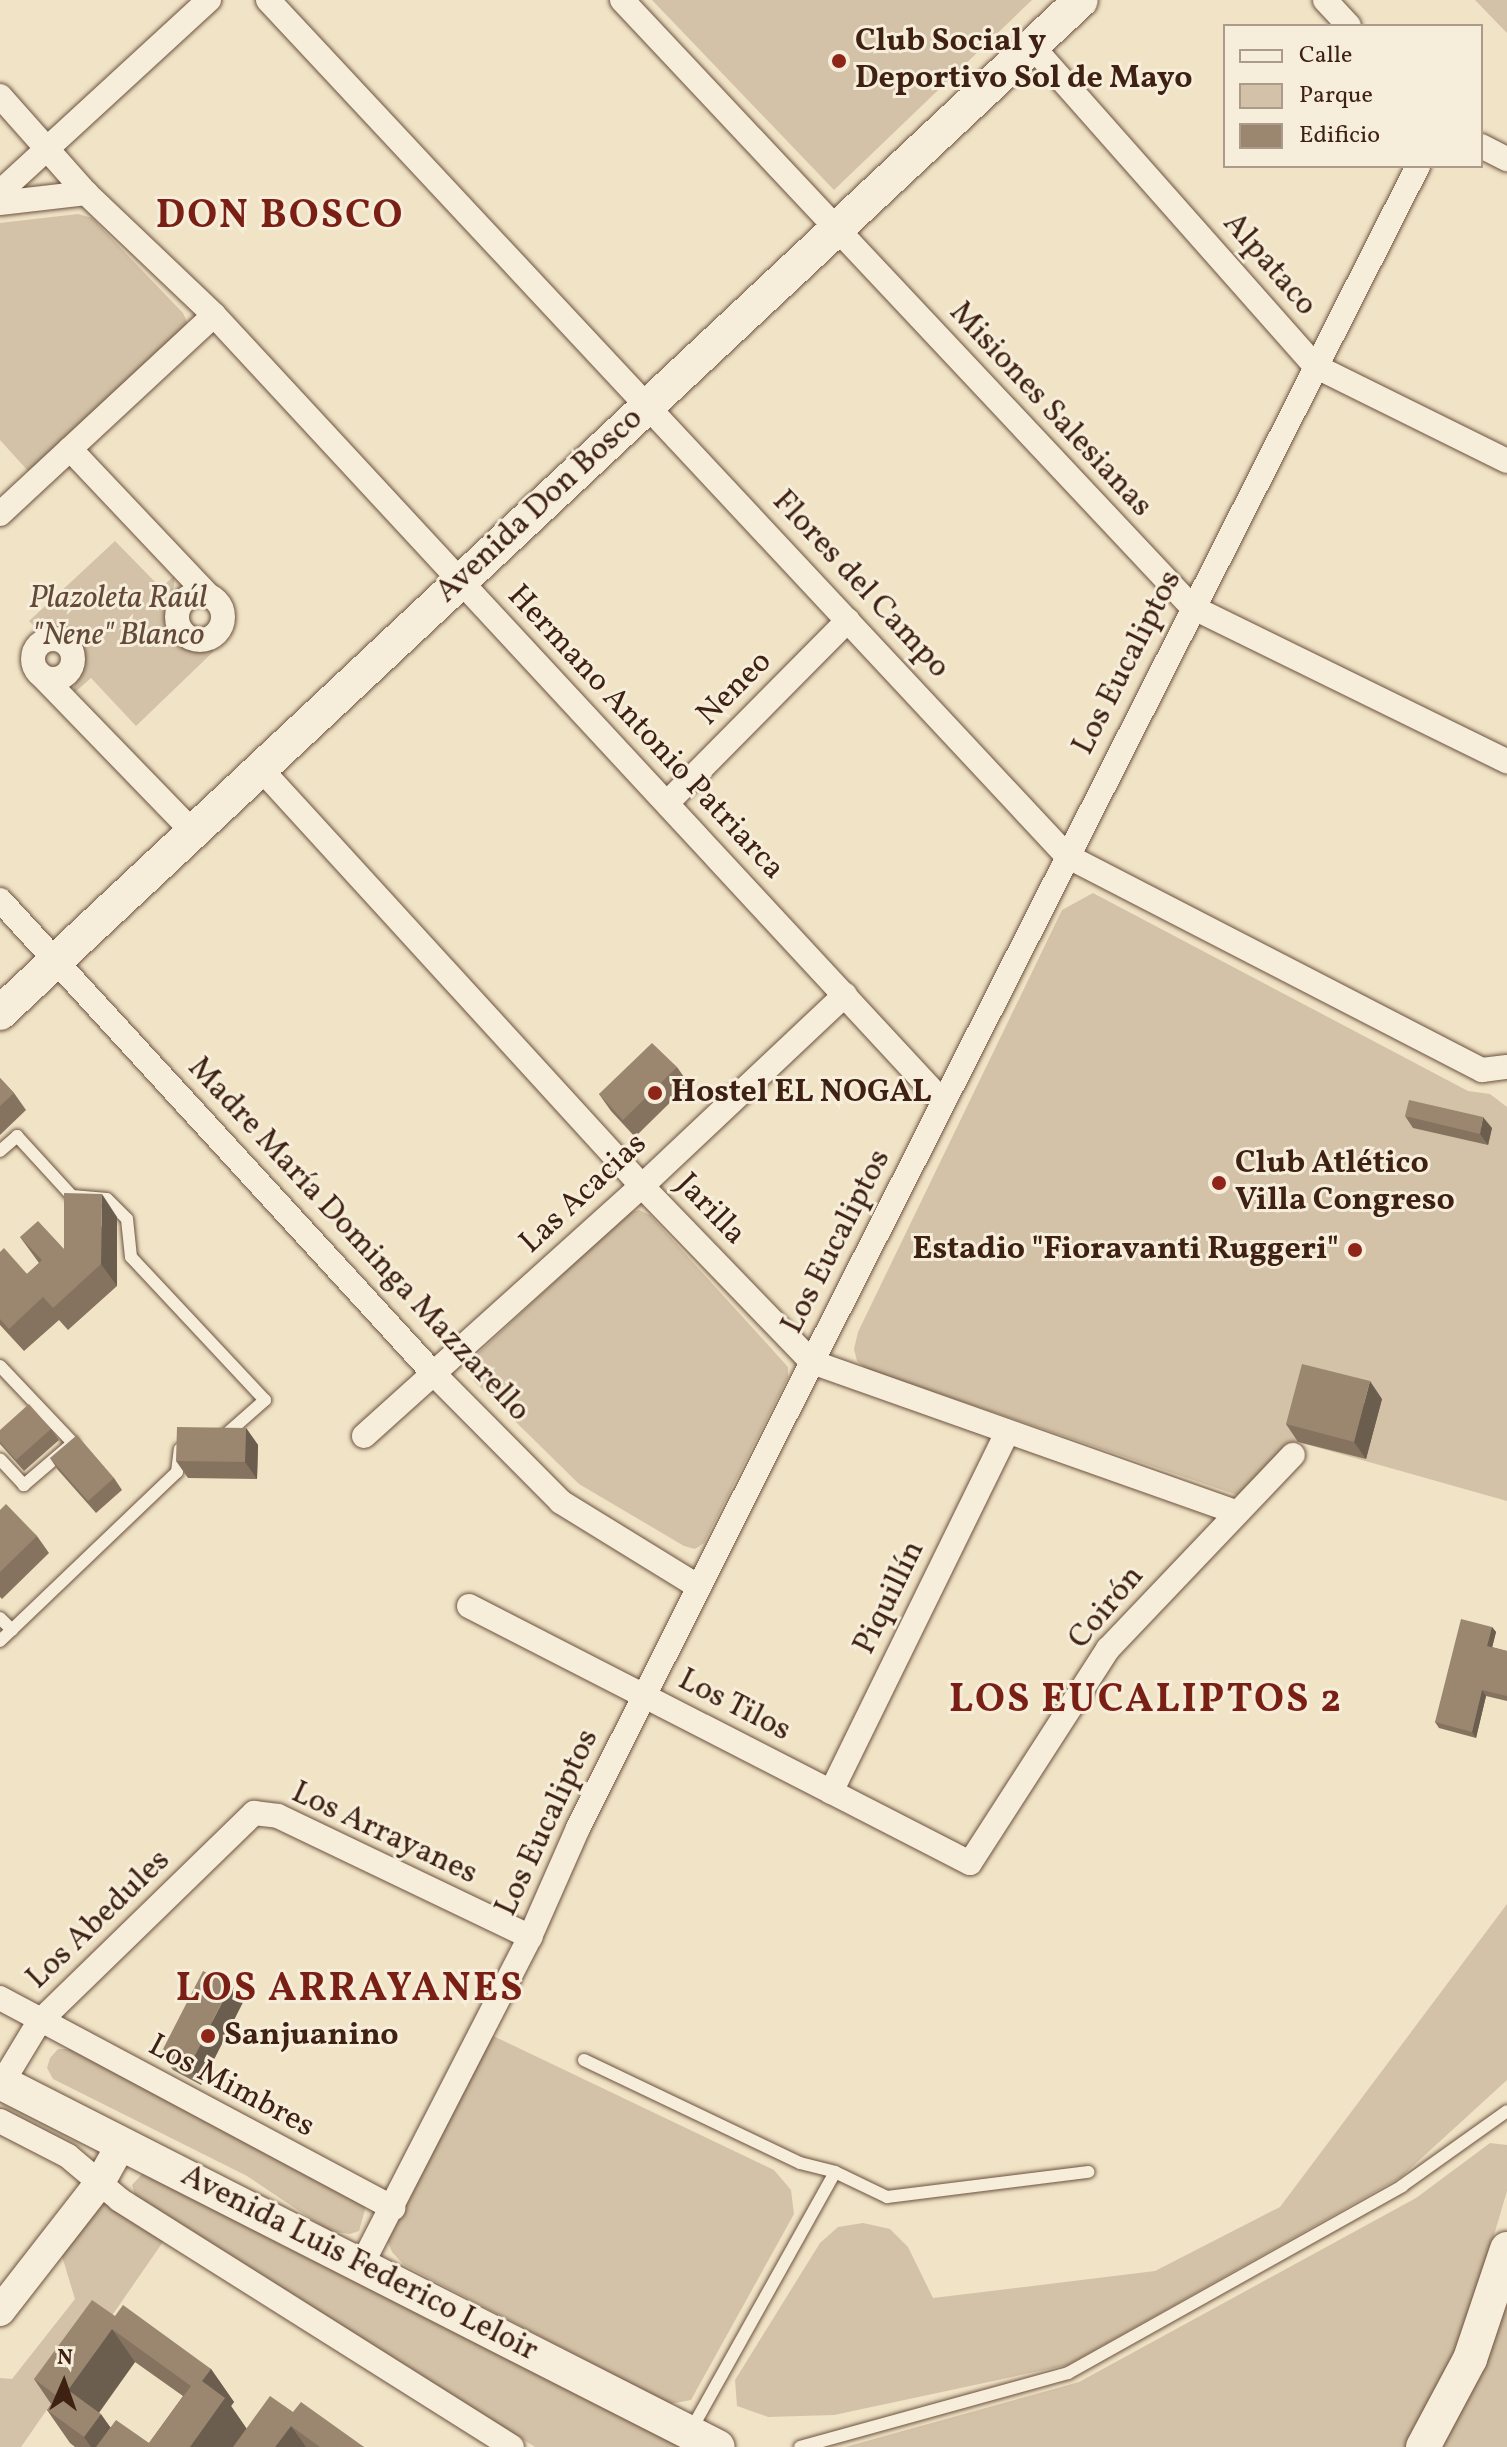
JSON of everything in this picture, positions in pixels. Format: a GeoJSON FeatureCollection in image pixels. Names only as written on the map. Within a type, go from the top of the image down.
{"type":"FeatureCollection","features":[{"type":"Feature","properties":{"kind":"main road","name":"Avenida Don Bosco"},"geometry":{"type":"LineString","coordinates":[[0,1013],[1081,0]]}},
{"type":"Feature","properties":{"kind":"main road","name":"Avenida Luis Federico Leloir"},"geometry":{"type":"LineString","coordinates":[[1,2082],[704,2440]]}},
{"type":"Feature","properties":{"kind":"main road"},"geometry":{"type":"LineString","coordinates":[[1423,2447],[1470,2359],[1507,2249]]}},
{"type":"Feature","properties":{"kind":"street"},"geometry":{"type":"LineString","coordinates":[[0,192],[209,0]]}},
{"type":"Feature","properties":{"kind":"street","name":"Flores del Campo"},"geometry":{"type":"LineString","coordinates":[[268,0],[1067,856],[1482,1070],[1507,1067]]}},
{"type":"Feature","properties":{"kind":"street","name":"Misiones Salesianas"},"geometry":{"type":"LineString","coordinates":[[622,0],[1192,607],[1507,761]]}},
{"type":"Feature","properties":{"kind":"street"},"geometry":{"type":"LineString","coordinates":[[1325,0],[1347,24]]}},
{"type":"Feature","properties":{"kind":"street","name":"Alpataco"},"geometry":{"type":"LineString","coordinates":[[1032,46],[1315,366],[1507,461]]}},
{"type":"Feature","properties":{"kind":"street","name":"Hermano Antonio Patriarca"},"geometry":{"type":"LineString","coordinates":[[0,96],[86,193],[214,315],[943,1102]]}},
{"type":"Feature","properties":{"kind":"street"},"geometry":{"type":"LineString","coordinates":[[1483,147],[1507,159]]}},
{"type":"Feature","properties":{"kind":"street","name":"Los Eucaliptos"},"geometry":{"type":"LineString","coordinates":[[362,2264],[394,2208],[530,1937],[578,1828],[1192,607],[1417,168]]}},
{"type":"Feature","properties":{"kind":"street"},"geometry":{"type":"LineString","coordinates":[[0,203],[86,193]]}},
{"type":"Feature","properties":{"kind":"street"},"geometry":{"type":"LineString","coordinates":[[0,514],[214,315]]}},
{"type":"Feature","properties":{"kind":"street"},"geometry":{"type":"LineString","coordinates":[[70,449],[209,596]]}},
{"type":"Feature","properties":{"kind":"street","name":"Neneo"},"geometry":{"type":"LineString","coordinates":[[667,803],[848,620]]}},
{"type":"Feature","properties":{"kind":"street"},"geometry":{"type":"LineString","coordinates":[[39,673],[193,832]]}},
{"type":"Feature","properties":{"kind":"street","name":"Jarilla"},"geometry":{"type":"LineString","coordinates":[[260,768],[642,1186],[812,1362],[1236,1512]]}},
{"type":"Feature","properties":{"kind":"street","name":"Madre María Dominga Mazzarello"},"geometry":{"type":"LineString","coordinates":[[0,900],[434,1374],[561,1502],[699,1587]]}},
{"type":"Feature","properties":{"kind":"street","name":"Las Acacias"},"geometry":{"type":"LineString","coordinates":[[364,1436],[642,1186],[845,995]]}},
{"type":"Feature","properties":{"kind":"street","name":"Piquillín"},"geometry":{"type":"LineString","coordinates":[[831,1792],[1007,1432]]}},
{"type":"Feature","properties":{"kind":"street","name":"Coirón"},"geometry":{"type":"LineString","coordinates":[[970,1863],[1108,1649],[1293,1455]]}},
{"type":"Feature","properties":{"kind":"street","name":"Los Tilos"},"geometry":{"type":"LineString","coordinates":[[469,1606],[970,1863]]}},
{"type":"Feature","properties":{"kind":"street","name":"Los Arrayanes"},"geometry":{"type":"LineString","coordinates":[[254,1813],[278,1816],[530,1937]]}},
{"type":"Feature","properties":{"kind":"street","name":"Los Abedules"},"geometry":{"type":"LineString","coordinates":[[1,2082],[39,2022],[254,1813]]}},
{"type":"Feature","properties":{"kind":"street","name":"Los Mimbres"},"geometry":{"type":"LineString","coordinates":[[0,1998],[39,2022],[394,2208]]}},
{"type":"Feature","properties":{"kind":"street"},"geometry":{"type":"LineString","coordinates":[[0,2121],[68,2156],[120,2200],[512,2447]]}},
{"type":"Feature","properties":{"kind":"street"},"geometry":{"type":"LineString","coordinates":[[0,2311],[99,2184],[122,2143]]}},
{"type":"Feature","properties":{"kind":"lane"},"geometry":{"type":"LineString","coordinates":[[0,1151],[17,1136],[72,1196],[107,1199],[127,1219],[131,1257],[265,1400],[224,1437],[210,1436]]}},
{"type":"Feature","properties":{"kind":"lane"},"geometry":{"type":"LineString","coordinates":[[0,1366],[73,1443],[24,1485],[0,1459]]}},
{"type":"Feature","properties":{"kind":"lane"},"geometry":{"type":"LineString","coordinates":[[0,1641],[177,1472],[182,1436]]}},
{"type":"Feature","properties":{"kind":"lane"},"geometry":{"type":"LineString","coordinates":[[0,1618],[12,1630]]}},
{"type":"Feature","properties":{"kind":"lane"},"geometry":{"type":"LineString","coordinates":[[584,2060],[800,2163],[835,2172],[887,2197],[1088,2172]]}},
{"type":"Feature","properties":{"kind":"lane"},"geometry":{"type":"LineString","coordinates":[[800,2447],[1068,2373],[1402,2186],[1507,2111]]}},
{"type":"Feature","properties":{"kind":"lane"},"geometry":{"type":"LineString","coordinates":[[704,2440],[835,2172]]}},
{"type":"Feature","properties":{"kind":"green space","name":"Club Social y Deportivo Sol de Mayo"},"geometry":{"type":"Polygon","coordinates":[[[652,0],[1032,0],[834,190],[652,0]]]}},
{"type":"Feature","properties":{"kind":"green space"},"geometry":{"type":"Polygon","coordinates":[[[1475,0],[1507,0],[1507,33],[1475,0]]]}},
{"type":"Feature","properties":{"kind":"green space"},"geometry":{"type":"Polygon","coordinates":[[[78,214],[92,218],[183,313],[187,322],[185,331],[29,472],[0,440],[0,223],[78,214]]]}},
{"type":"Feature","properties":{"kind":"green space","name":"Plazoleta Raúl \"Nene\" Blanco"},"geometry":{"type":"Polygon","coordinates":[[[115,541],[161,588],[175,575],[170,620],[173,630],[188,644],[209,645],[214,651],[136,726],[91,678],[73,694],[79,659],[74,645],[60,634],[43,635],[29,621],[115,541]]]}},
{"type":"Feature","properties":{"kind":"green space","name":"Club Atlético Villa Congreso"},"geometry":{"type":"Polygon","coordinates":[[[1093,893],[1468,1091],[1490,1094],[1507,1107],[1507,1501],[1298,1442],[1243,1497],[867,1369],[857,1361],[854,1349],[858,1332],[1062,910],[1093,893]]]}},
{"type":"Feature","properties":{"kind":"green space"},"geometry":{"type":"Polygon","coordinates":[[[639,1210],[650,1215],[788,1367],[788,1377],[704,1543],[695,1549],[684,1546],[579,1484],[474,1381],[470,1369],[473,1358],[628,1213],[639,1210]]]}},
{"type":"Feature","properties":{"kind":"green space"},"geometry":{"type":"Polygon","coordinates":[[[1507,1904],[1507,2080],[1401,2177],[1068,2365],[834,2415],[768,2417],[737,2406],[735,2380],[820,2243],[838,2227],[863,2223],[890,2229],[908,2247],[933,2298],[1155,2271],[1280,2207],[1507,1904]]]}},
{"type":"Feature","properties":{"kind":"green space"},"geometry":{"type":"Polygon","coordinates":[[[487,2033],[774,2170],[791,2190],[794,2214],[691,2400],[670,2404],[404,2265],[392,2252],[387,2240],[487,2033]]]}},
{"type":"Feature","properties":{"kind":"green space"},"geometry":{"type":"Polygon","coordinates":[[[58,2049],[71,2049],[366,2206],[359,2231],[350,2234],[329,2231],[247,2176],[53,2079],[47,2068],[50,2058],[58,2049]]]}},
{"type":"Feature","properties":{"kind":"green space"},"geometry":{"type":"Polygon","coordinates":[[[1490,2143],[1507,2145],[1507,2191],[1463,2340],[1408,2447],[845,2447],[1079,2382],[1416,2198],[1490,2143]]]}},
{"type":"Feature","properties":{"kind":"green space"},"geometry":{"type":"Polygon","coordinates":[[[143,2173],[690,2447],[535,2447],[135,2195],[132,2185],[143,2173]]]}},
{"type":"Feature","properties":{"kind":"green space"},"geometry":{"type":"Polygon","coordinates":[[[87,2201],[108,2201],[165,2239],[21,2447],[0,2447],[0,2378],[12,2379],[75,2299],[57,2240],[87,2201]]]}},
{"type":"Feature","properties":{"kind":"green space"},"geometry":{"type":"Polygon","coordinates":[[[1507,2298],[1507,2447],[1442,2447],[1507,2298]]]}},
{"type":"Feature","properties":{"kind":"building"},"geometry":{"type":"Polygon","coordinates":[[[652,1043],[677,1067],[623,1120],[599,1094],[652,1043]]]}},
{"type":"Feature","properties":{"kind":"building"},"geometry":{"type":"Polygon","coordinates":[[[0,1078],[14,1093],[0,1106],[0,1078]]]}},
{"type":"Feature","properties":{"kind":"building"},"geometry":{"type":"Polygon","coordinates":[[[1409,1100],[1483,1117],[1480,1134],[1405,1116],[1409,1100]]]}},
{"type":"Feature","properties":{"kind":"building"},"geometry":{"type":"Polygon","coordinates":[[[64,1193],[102,1194],[101,1264],[53,1308],[43,1297],[9,1329],[0,1319],[0,1252],[4,1248],[27,1274],[42,1260],[20,1237],[38,1221],[64,1249],[64,1193]]]}},
{"type":"Feature","properties":{"kind":"building"},"geometry":{"type":"Polygon","coordinates":[[[1302,1364],[1370,1381],[1354,1442],[1286,1424],[1302,1364]]]}},
{"type":"Feature","properties":{"kind":"building"},"geometry":{"type":"Polygon","coordinates":[[[29,1404],[51,1429],[16,1460],[0,1442],[0,1430],[29,1404]]]}},
{"type":"Feature","properties":{"kind":"building"},"geometry":{"type":"Polygon","coordinates":[[[177,1427],[246,1428],[245,1462],[176,1461],[177,1427]]]}},
{"type":"Feature","properties":{"kind":"building"},"geometry":{"type":"Polygon","coordinates":[[[77,1435],[114,1478],[88,1501],[50,1458],[77,1435]]]}},
{"type":"Feature","properties":{"kind":"building"},"geometry":{"type":"Polygon","coordinates":[[[6,1504],[37,1536],[0,1572],[0,1510],[6,1504]]]}},
{"type":"Feature","properties":{"kind":"building"},"geometry":{"type":"Polygon","coordinates":[[[1461,1619],[1492,1627],[1487,1646],[1507,1651],[1507,1696],[1482,1690],[1472,1732],[1435,1722],[1461,1619]]]}},
{"type":"Feature","properties":{"kind":"building"},"geometry":{"type":"Polygon","coordinates":[[[203,1971],[231,1985],[189,2067],[161,2053],[203,1971]]]}},
{"type":"Feature","properties":{"kind":"building"},"geometry":{"type":"Polygon","coordinates":[[[92,2300],[115,2316],[123,2305],[211,2369],[202,2381],[225,2398],[190,2447],[96,2447],[116,2420],[149,2443],[191,2386],[112,2329],[68,2390],[101,2414],[84,2437],[47,2410],[57,2396],[34,2379],[92,2300]]]}},
{"type":"Feature","properties":{"kind":"building"},"geometry":{"type":"Polygon","coordinates":[[[270,2396],[293,2412],[301,2402],[364,2447],[320,2447],[291,2426],[275,2447],[233,2447],[270,2396]]]}},
{"type":"Feature","properties":{"kind":"place","name":"Club Social y Deportivo Sol de Mayo"},"geometry":{"type":"Point","coordinates":[839,61]}},
{"type":"Feature","properties":{"kind":"place","name":"Hostel EL NOGAL"},"geometry":{"type":"Point","coordinates":[655,1093]}},
{"type":"Feature","properties":{"kind":"place","name":"Club Atlético Villa Congreso"},"geometry":{"type":"Point","coordinates":[1219,1183]}},
{"type":"Feature","properties":{"kind":"place","name":"Estadio \"Fioravanti Ruggeri\""},"geometry":{"type":"Point","coordinates":[1355,1250]}},
{"type":"Feature","properties":{"kind":"place","name":"Sanjuanino"},"geometry":{"type":"Point","coordinates":[208,2036]}},
{"type":"Feature","properties":{"kind":"district","name":"DON BOSCO"},"geometry":{"type":"Point","coordinates":[280,217]}},
{"type":"Feature","properties":{"kind":"district","name":"LOS EUCALIPTOS 2"},"geometry":{"type":"Point","coordinates":[1146,1701]}},
{"type":"Feature","properties":{"kind":"district","name":"LOS ARRAYANES"},"geometry":{"type":"Point","coordinates":[350,1990]}}]}
